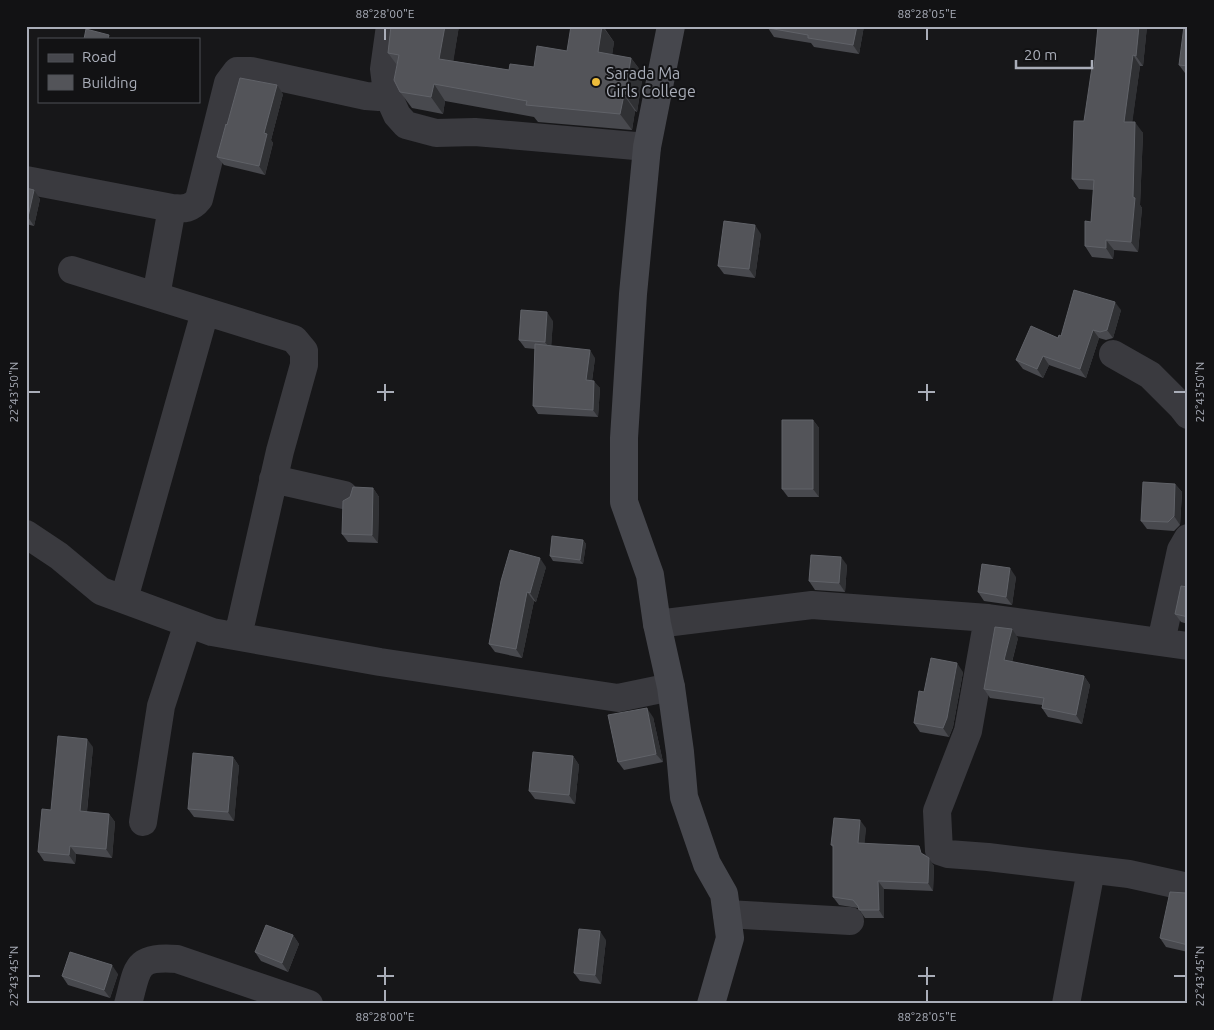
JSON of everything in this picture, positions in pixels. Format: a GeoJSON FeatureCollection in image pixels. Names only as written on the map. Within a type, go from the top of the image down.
{"type":"FeatureCollection","features":[{"type":"Feature","properties":{"kind":"street"},"geometry":{"type":"LineString","coordinates":[[390,26],[384,69],[387,93],[397,115],[406,125],[436,133],[476,132],[647,147]]}},
{"type":"Feature","properties":{"kind":"street"},"geometry":{"type":"LineString","coordinates":[[672,26],[647,147],[632,294],[624,438],[624,502],[650,575],[671,687],[684,797],[707,864],[724,894],[730,938],[711,1004]]}},
{"type":"Feature","properties":{"kind":"street"},"geometry":{"type":"LineString","coordinates":[[26,180],[172,208],[186,209],[194,206],[199,199],[228,83],[237,71],[251,71],[366,96],[379,96],[387,93]]}},
{"type":"Feature","properties":{"kind":"street"},"geometry":{"type":"LineString","coordinates":[[156,296],[172,208]]}},
{"type":"Feature","properties":{"kind":"street"},"geometry":{"type":"LineString","coordinates":[[72,270],[294,339],[304,351],[304,365],[273,479],[238,636]]}},
{"type":"Feature","properties":{"kind":"street"},"geometry":{"type":"LineString","coordinates":[[124,599],[205,312]]}},
{"type":"Feature","properties":{"kind":"street"},"geometry":{"type":"LineString","coordinates":[[1112,354],[1150,375],[1188,415]]}},
{"type":"Feature","properties":{"kind":"street"},"geometry":{"type":"LineString","coordinates":[[273,479],[344,495]]}},
{"type":"Feature","properties":{"kind":"street"},"geometry":{"type":"LineString","coordinates":[[26,534],[59,556],[101,590],[212,632],[380,662],[618,698],[671,687]]}},
{"type":"Feature","properties":{"kind":"street"},"geometry":{"type":"LineString","coordinates":[[1161,642],[1186,547]]}},
{"type":"Feature","properties":{"kind":"street"},"geometry":{"type":"LineString","coordinates":[[658,624],[812,605],[988,618],[1188,646]]}},
{"type":"Feature","properties":{"kind":"street"},"geometry":{"type":"LineString","coordinates":[[988,618],[968,731],[937,811],[939,850],[948,854],[1128,874],[1188,887]]}},
{"type":"Feature","properties":{"kind":"street"},"geometry":{"type":"LineString","coordinates":[[143,822],[161,706],[188,623]]}},
{"type":"Feature","properties":{"kind":"street"},"geometry":{"type":"LineString","coordinates":[[1066,1004],[1091,870]]}},
{"type":"Feature","properties":{"kind":"street"},"geometry":{"type":"LineString","coordinates":[[727,914],[850,921]]}},
{"type":"Feature","properties":{"kind":"street"},"geometry":{"type":"LineString","coordinates":[[128,1004],[138,969],[147,960],[159,958],[177,959],[309,1004]]}},
{"type":"Feature","properties":{"kind":"building","name":"Sarada Ma Girls College"},"geometry":{"type":"Polygon","coordinates":[[[391,26],[445,26],[439,59],[509,70],[510,64],[534,67],[537,46],[567,51],[571,26],[602,26],[598,52],[631,58],[620,114],[526,105],[527,101],[434,84],[431,97],[400,92],[394,80],[399,55],[388,53],[391,26]]]}},
{"type":"Feature","properties":{"kind":"building"},"geometry":{"type":"Polygon","coordinates":[[[768,26],[857,26],[853,45],[808,38],[808,35],[768,28],[768,26]]]}},
{"type":"Feature","properties":{"kind":"building"},"geometry":{"type":"Polygon","coordinates":[[[1098,26],[1139,26],[1136,56],[1133,55],[1124,122],[1135,122],[1133,197],[1135,198],[1131,242],[1106,240],[1106,248],[1085,246],[1085,221],[1091,222],[1094,180],[1072,179],[1074,121],[1084,121],[1092,67],[1094,68],[1098,26]]]}},
{"type":"Feature","properties":{"kind":"building"},"geometry":{"type":"Polygon","coordinates":[[[1184,26],[1188,26],[1188,66],[1179,65],[1184,26]]]}},
{"type":"Feature","properties":{"kind":"building"},"geometry":{"type":"Polygon","coordinates":[[[86,29],[109,35],[108,38],[84,38],[86,29]]]}},
{"type":"Feature","properties":{"kind":"building"},"geometry":{"type":"Polygon","coordinates":[[[240,78],[277,85],[264,133],[267,134],[259,166],[217,157],[240,78]]]}},
{"type":"Feature","properties":{"kind":"building"},"geometry":{"type":"Polygon","coordinates":[[[26,188],[34,190],[28,217],[26,217],[26,188]]]}},
{"type":"Feature","properties":{"kind":"building"},"geometry":{"type":"Polygon","coordinates":[[[724,221],[755,225],[749,269],[718,266],[724,221]]]}},
{"type":"Feature","properties":{"kind":"building"},"geometry":{"type":"Polygon","coordinates":[[[1074,290],[1115,302],[1107,330],[1100,332],[1093,330],[1080,369],[1043,356],[1037,369],[1016,360],[1031,326],[1058,338],[1059,335],[1061,336],[1074,290]]]}},
{"type":"Feature","properties":{"kind":"building"},"geometry":{"type":"Polygon","coordinates":[[[521,310],[547,312],[545,342],[519,340],[521,310]]]}},
{"type":"Feature","properties":{"kind":"building"},"geometry":{"type":"Polygon","coordinates":[[[535,344],[590,350],[586,380],[594,381],[593,410],[533,406],[535,344]]]}},
{"type":"Feature","properties":{"kind":"building"},"geometry":{"type":"Polygon","coordinates":[[[782,420],[813,420],[813,489],[782,489],[782,420]]]}},
{"type":"Feature","properties":{"kind":"building"},"geometry":{"type":"Polygon","coordinates":[[[1143,482],[1175,484],[1174,516],[1168,522],[1141,521],[1143,482]]]}},
{"type":"Feature","properties":{"kind":"building"},"geometry":{"type":"Polygon","coordinates":[[[353,487],[373,488],[372,535],[342,534],[343,501],[350,497],[353,487]]]}},
{"type":"Feature","properties":{"kind":"building"},"geometry":{"type":"Polygon","coordinates":[[[552,536],[583,540],[580,560],[550,556],[552,536]]]}},
{"type":"Feature","properties":{"kind":"building"},"geometry":{"type":"Polygon","coordinates":[[[510,550],[540,558],[530,593],[527,592],[516,649],[489,644],[501,581],[510,550]]]}},
{"type":"Feature","properties":{"kind":"building"},"geometry":{"type":"Polygon","coordinates":[[[811,555],[841,557],[839,583],[809,581],[811,555]]]}},
{"type":"Feature","properties":{"kind":"building"},"geometry":{"type":"Polygon","coordinates":[[[982,564],[1010,568],[1006,597],[978,592],[982,564]]]}},
{"type":"Feature","properties":{"kind":"building"},"geometry":{"type":"Polygon","coordinates":[[[1181,586],[1188,587],[1188,617],[1175,614],[1181,586]]]}},
{"type":"Feature","properties":{"kind":"building"},"geometry":{"type":"Polygon","coordinates":[[[995,627],[1012,629],[1004,660],[1084,676],[1076,715],[1042,708],[1044,698],[984,689],[995,627]]]}},
{"type":"Feature","properties":{"kind":"building"},"geometry":{"type":"Polygon","coordinates":[[[931,658],[957,663],[947,718],[943,728],[914,723],[919,691],[924,692],[931,658]]]}},
{"type":"Feature","properties":{"kind":"building"},"geometry":{"type":"Polygon","coordinates":[[[647,708],[656,754],[618,762],[608,715],[647,708]]]}},
{"type":"Feature","properties":{"kind":"building"},"geometry":{"type":"Polygon","coordinates":[[[58,736],[87,739],[80,811],[109,814],[106,849],[70,846],[69,855],[38,852],[42,809],[51,810],[58,736]]]}},
{"type":"Feature","properties":{"kind":"building"},"geometry":{"type":"Polygon","coordinates":[[[533,752],[573,756],[569,795],[529,791],[533,752]]]}},
{"type":"Feature","properties":{"kind":"building"},"geometry":{"type":"Polygon","coordinates":[[[193,753],[233,757],[228,812],[188,809],[193,753]]]}},
{"type":"Feature","properties":{"kind":"building"},"geometry":{"type":"Polygon","coordinates":[[[834,818],[860,820],[858,843],[919,846],[921,853],[929,858],[928,883],[878,881],[879,910],[859,910],[853,900],[833,897],[833,845],[831,845],[834,818]]]}},
{"type":"Feature","properties":{"kind":"building"},"geometry":{"type":"Polygon","coordinates":[[[1170,892],[1188,892],[1188,945],[1160,938],[1170,892]]]}},
{"type":"Feature","properties":{"kind":"building"},"geometry":{"type":"Polygon","coordinates":[[[266,925],[293,935],[282,963],[255,952],[266,925]]]}},
{"type":"Feature","properties":{"kind":"building"},"geometry":{"type":"Polygon","coordinates":[[[579,929],[600,931],[595,975],[574,973],[579,929]]]}},
{"type":"Feature","properties":{"kind":"building"},"geometry":{"type":"Polygon","coordinates":[[[70,952],[112,965],[104,990],[62,976],[70,952]]]}},
{"type":"Feature","properties":{"kind":"place","name":"Sarada Ma Girls College"},"geometry":{"type":"Point","coordinates":[596,82]}}]}
